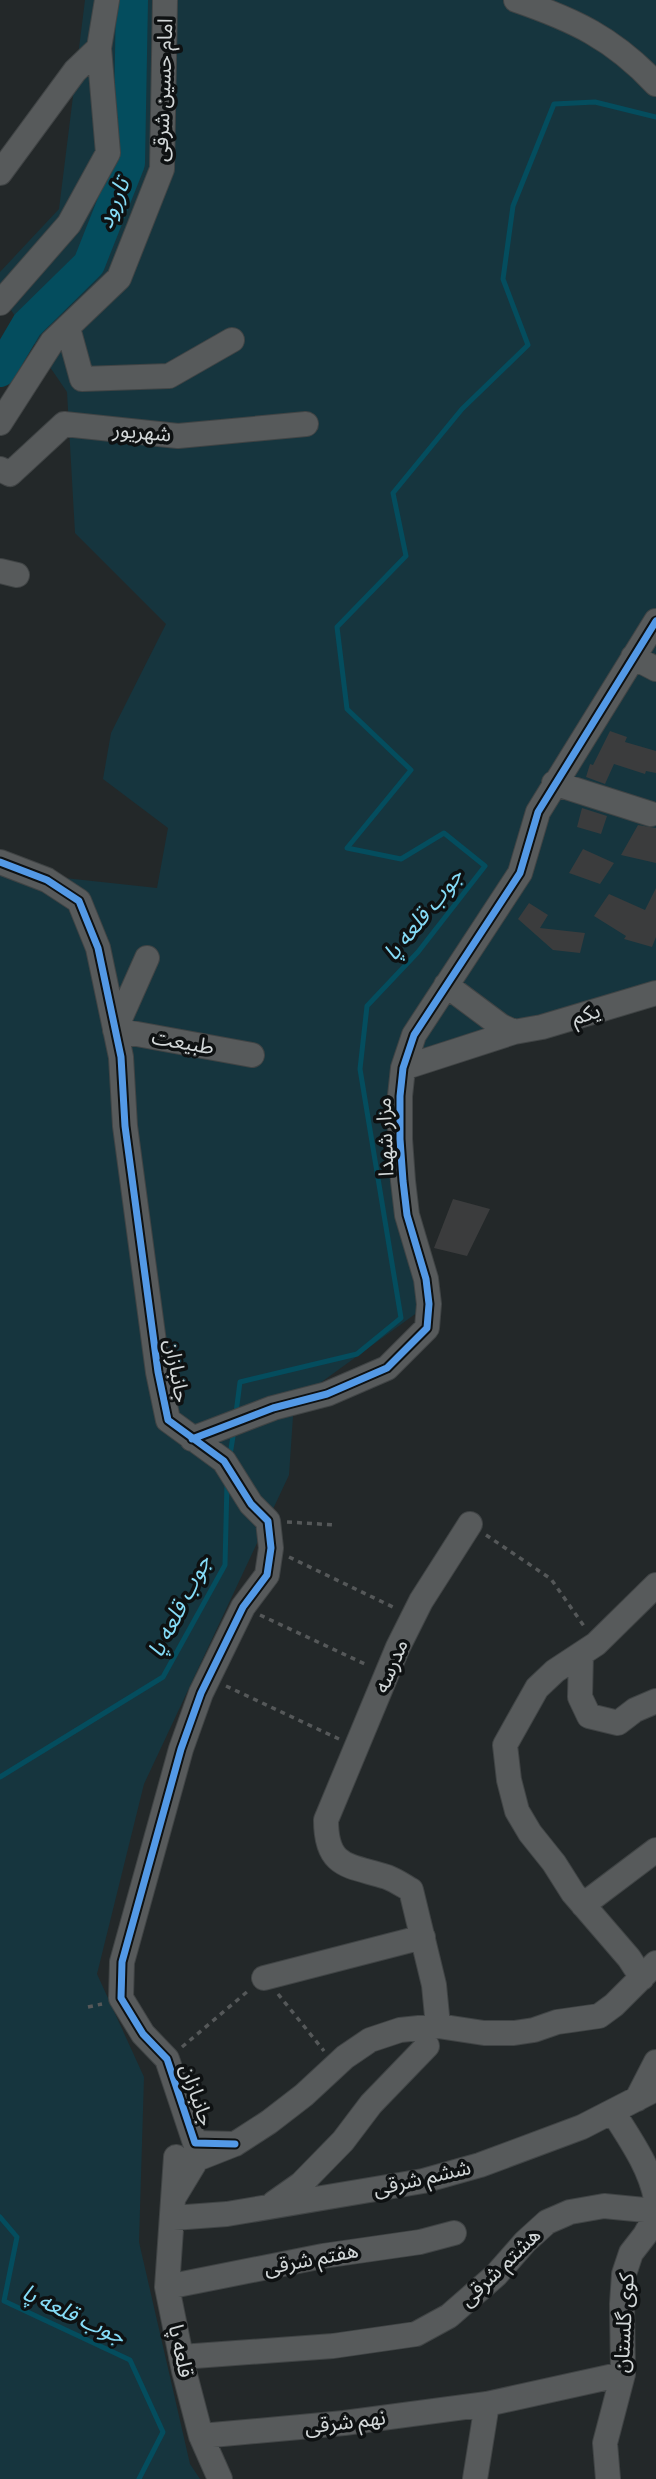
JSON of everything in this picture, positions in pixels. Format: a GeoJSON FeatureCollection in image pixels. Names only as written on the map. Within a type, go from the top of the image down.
{"type":"FeatureCollection","features":[{"type":"Feature","properties":{"kind":"street"},"geometry":{"type":"LineString","coordinates":[[0,303],[68,224],[108,153],[99,48],[107,0]]}},
{"type":"Feature","properties":{"kind":"street","name":"امام حسین شرقی"},"geometry":{"type":"LineString","coordinates":[[0,423],[52,342],[119,278],[162,169],[165,0]]}},
{"type":"Feature","properties":{"kind":"street"},"geometry":{"type":"LineString","coordinates":[[516,0],[565,17],[602,38],[625,53],[656,84]]}},
{"type":"Feature","properties":{"kind":"street"},"geometry":{"type":"LineString","coordinates":[[0,173],[75,71],[99,48]]}},
{"type":"Feature","properties":{"kind":"street"},"geometry":{"type":"LineString","coordinates":[[68,328],[82,379],[169,376],[232,340]]}},
{"type":"Feature","properties":{"kind":"street","name":"شهریور"},"geometry":{"type":"LineString","coordinates":[[0,469],[10,474],[64,424],[178,436],[306,424]]}},
{"type":"Feature","properties":{"kind":"street","name":"مزار شهدا"},"geometry":{"type":"LineString","coordinates":[[192,1439],[273,1408],[327,1394],[387,1368],[427,1328],[429,1304],[426,1279],[407,1215],[403,1181],[400,1096],[403,1068],[414,1035],[520,873],[537,812],[656,621]]}},
{"type":"Feature","properties":{"kind":"street"},"geometry":{"type":"LineString","coordinates":[[633,657],[656,669]]}},
{"type":"Feature","properties":{"kind":"street"},"geometry":{"type":"LineString","coordinates":[[554,783],[651,814]]}},
{"type":"Feature","properties":{"kind":"street","name":"جانبازان"},"geometry":{"type":"LineString","coordinates":[[0,862],[47,880],[79,901],[98,948],[121,1057],[127,1140],[163,1401],[168,1420],[229,1469],[251,1504],[268,1521],[271,1548],[267,1575],[243,1607],[208,1677],[181,1749],[122,1962],[121,1998],[143,2034],[167,2059],[186,2151],[174,2207]]}},
{"type":"Feature","properties":{"kind":"street"},"geometry":{"type":"LineString","coordinates":[[115,1030],[147,958]]}},
{"type":"Feature","properties":{"kind":"street"},"geometry":{"type":"LineString","coordinates":[[446,985],[501,1026],[514,1032]]}},
{"type":"Feature","properties":{"kind":"street","name":"یکم"},"geometry":{"type":"LineString","coordinates":[[403,1068],[514,1032],[562,1021],[656,993]]}},
{"type":"Feature","properties":{"kind":"street","name":"طبیعت"},"geometry":{"type":"LineString","coordinates":[[115,1030],[252,1055]]}},
{"type":"Feature","properties":{"kind":"street","name":"مدرسه"},"geometry":{"type":"LineString","coordinates":[[423,1937],[411,1890],[389,1877],[365,1872],[334,1856],[326,1839],[326,1820],[413,1617],[470,1524]]}},
{"type":"Feature","properties":{"kind":"street"},"geometry":{"type":"LineString","coordinates":[[186,2151],[236,2144],[287,2109],[370,2040],[400,2030],[433,2036],[514,2033],[534,2030],[556,2022],[599,2016],[649,1971],[629,1958],[583,1905],[530,1833],[517,1811],[509,1780],[505,1745],[537,1688],[555,1671],[588,1649],[656,1585]]}},
{"type":"Feature","properties":{"kind":"street"},"geometry":{"type":"LineString","coordinates":[[588,1649],[580,1697],[589,1716],[618,1723],[635,1710],[656,1701]]}},
{"type":"Feature","properties":{"kind":"street"},"geometry":{"type":"LineString","coordinates":[[583,1905],[656,1850]]}},
{"type":"Feature","properties":{"kind":"street"},"geometry":{"type":"LineString","coordinates":[[264,1978],[423,1937],[438,2007],[433,2036],[371,2104],[344,2141],[301,2184],[271,2206]]}},
{"type":"Feature","properties":{"kind":"street"},"geometry":{"type":"LineString","coordinates":[[647,2094],[656,2063]]}},
{"type":"Feature","properties":{"kind":"street","name":"ششم شرقی"},"geometry":{"type":"LineString","coordinates":[[174,2207],[227,2214],[423,2181],[491,2161],[582,2127],[647,2094]]}},
{"type":"Feature","properties":{"kind":"street"},"geometry":{"type":"LineString","coordinates":[[613,2112],[640,2156],[653,2183],[656,2199]]}},
{"type":"Feature","properties":{"kind":"street","name":"هشتم شرقی"},"geometry":{"type":"LineString","coordinates":[[181,2357],[333,2346],[416,2334],[449,2316],[496,2275],[525,2242],[548,2222],[570,2212],[604,2206],[656,2213]]}},
{"type":"Feature","properties":{"kind":"street","name":"قلعه پا"},"geometry":{"type":"LineString","coordinates":[[174,2207],[167,2287],[201,2436],[220,2479]]}},
{"type":"Feature","properties":{"kind":"street","name":"کوی گلستان"},"geometry":{"type":"LineString","coordinates":[[608,2479],[605,2443],[623,2374],[624,2274],[631,2253],[645,2235],[656,2213]]}},
{"type":"Feature","properties":{"kind":"street","name":"هفتم شرقی"},"geometry":{"type":"LineString","coordinates":[[167,2287],[323,2256],[419,2242],[454,2233]]}},
{"type":"Feature","properties":{"kind":"street","name":"نهم شرقی"},"geometry":{"type":"LineString","coordinates":[[201,2436],[344,2423],[487,2404],[623,2374]]}},
{"type":"Feature","properties":{"kind":"street"},"geometry":{"type":"LineString","coordinates":[[475,2479],[487,2404]]}},
{"type":"Feature","properties":{"kind":"path"},"geometry":{"type":"LineString","coordinates":[[268,1521],[336,1525]]}},
{"type":"Feature","properties":{"kind":"path"},"geometry":{"type":"LineString","coordinates":[[470,1524],[551,1579],[588,1649]]}},
{"type":"Feature","properties":{"kind":"path"},"geometry":{"type":"LineString","coordinates":[[271,1548],[413,1617]]}},
{"type":"Feature","properties":{"kind":"path"},"geometry":{"type":"LineString","coordinates":[[243,1607],[387,1675]]}},
{"type":"Feature","properties":{"kind":"path"},"geometry":{"type":"LineString","coordinates":[[208,1677],[357,1747]]}},
{"type":"Feature","properties":{"kind":"path"},"geometry":{"type":"LineString","coordinates":[[167,2059],[264,1978],[336,2066]]}},
{"type":"Feature","properties":{"kind":"shaded area"},"geometry":{"type":"Polygon","coordinates":[[[85,0],[656,0],[656,996],[403,1068],[429,1304],[294,1402],[289,1475],[144,1784],[97,1974],[144,2077],[139,2242],[190,2464],[200,2479],[0,2479],[0,871],[157,888],[168,828],[103,779],[111,733],[166,624],[75,533],[67,392],[0,294],[0,272],[59,209],[85,0]]]}},
{"type":"Feature","properties":{"kind":"building"},"geometry":{"type":"Polygon","coordinates":[[[610,731],[627,737],[625,742],[656,751],[656,773],[646,771],[645,774],[614,764],[605,784],[586,777],[590,764],[593,765],[610,731]]]}},
{"type":"Feature","properties":{"kind":"building"},"geometry":{"type":"Polygon","coordinates":[[[582,808],[607,816],[601,834],[577,827],[582,808]]]}},
{"type":"Feature","properties":{"kind":"building"},"geometry":{"type":"Polygon","coordinates":[[[638,825],[656,828],[656,863],[621,855],[638,825]]]}},
{"type":"Feature","properties":{"kind":"building"},"geometry":{"type":"Polygon","coordinates":[[[583,849],[614,863],[600,884],[569,873],[583,849]]]}},
{"type":"Feature","properties":{"kind":"building"},"geometry":{"type":"Polygon","coordinates":[[[656,888],[656,937],[652,947],[624,939],[626,936],[594,916],[609,894],[645,910],[656,888]]]}},
{"type":"Feature","properties":{"kind":"building"},"geometry":{"type":"Polygon","coordinates":[[[529,903],[548,915],[540,928],[585,933],[580,953],[553,950],[518,919],[529,903]]]}},
{"type":"Feature","properties":{"kind":"building"},"geometry":{"type":"Polygon","coordinates":[[[453,1199],[490,1209],[467,1256],[434,1248],[453,1199]]]}},
{"type":"Feature","properties":{"kind":"waterway","name":"تاررود"},"geometry":{"type":"LineString","coordinates":[[0,371],[27,325],[89,264],[129,163],[132,0]]}},
{"type":"Feature","properties":{"kind":"waterway","name":"جوب قلعه پا"},"geometry":{"type":"LineString","coordinates":[[236,1413],[240,1382],[357,1354],[401,1318],[360,1069],[367,1006],[418,952],[485,866],[444,833],[401,859],[347,848],[411,770],[347,709],[337,627],[406,556],[393,493],[462,409],[528,345],[503,279],[513,206],[554,104],[595,102],[656,117]]}},
{"type":"Feature","properties":{"kind":"waterway","name":"جوب قلعه پا"},"geometry":{"type":"LineString","coordinates":[[230,1455],[234,1430]]}},
{"type":"Feature","properties":{"kind":"waterway","name":"جوب قلعه پا"},"geometry":{"type":"LineString","coordinates":[[0,1777],[163,1677],[225,1565],[227,1482]]}},
{"type":"Feature","properties":{"kind":"waterway","name":"جوب قلعه پا"},"geometry":{"type":"LineString","coordinates":[[0,2217],[17,2237],[4,2301],[130,2360],[163,2432],[139,2479]]}},
{"type":"Feature","properties":{"kind":"cycle path"},"geometry":{"type":"LineString","coordinates":[[192,1439],[273,1408],[327,1394],[387,1368],[427,1328],[429,1304],[426,1279],[407,1215],[403,1181],[400,1139],[403,1068],[414,1035],[520,873],[538,812],[656,621]]}},
{"type":"Feature","properties":{"kind":"cycle path"},"geometry":{"type":"LineString","coordinates":[[0,862],[47,880],[79,901],[98,948],[121,1057],[125,1126],[158,1372],[168,1420],[224,1461],[251,1504],[268,1521],[271,1548],[267,1575],[243,1607],[201,1693],[181,1749],[122,1962],[121,1998],[143,2034],[167,2059],[195,2143],[235,2144]]}}]}
